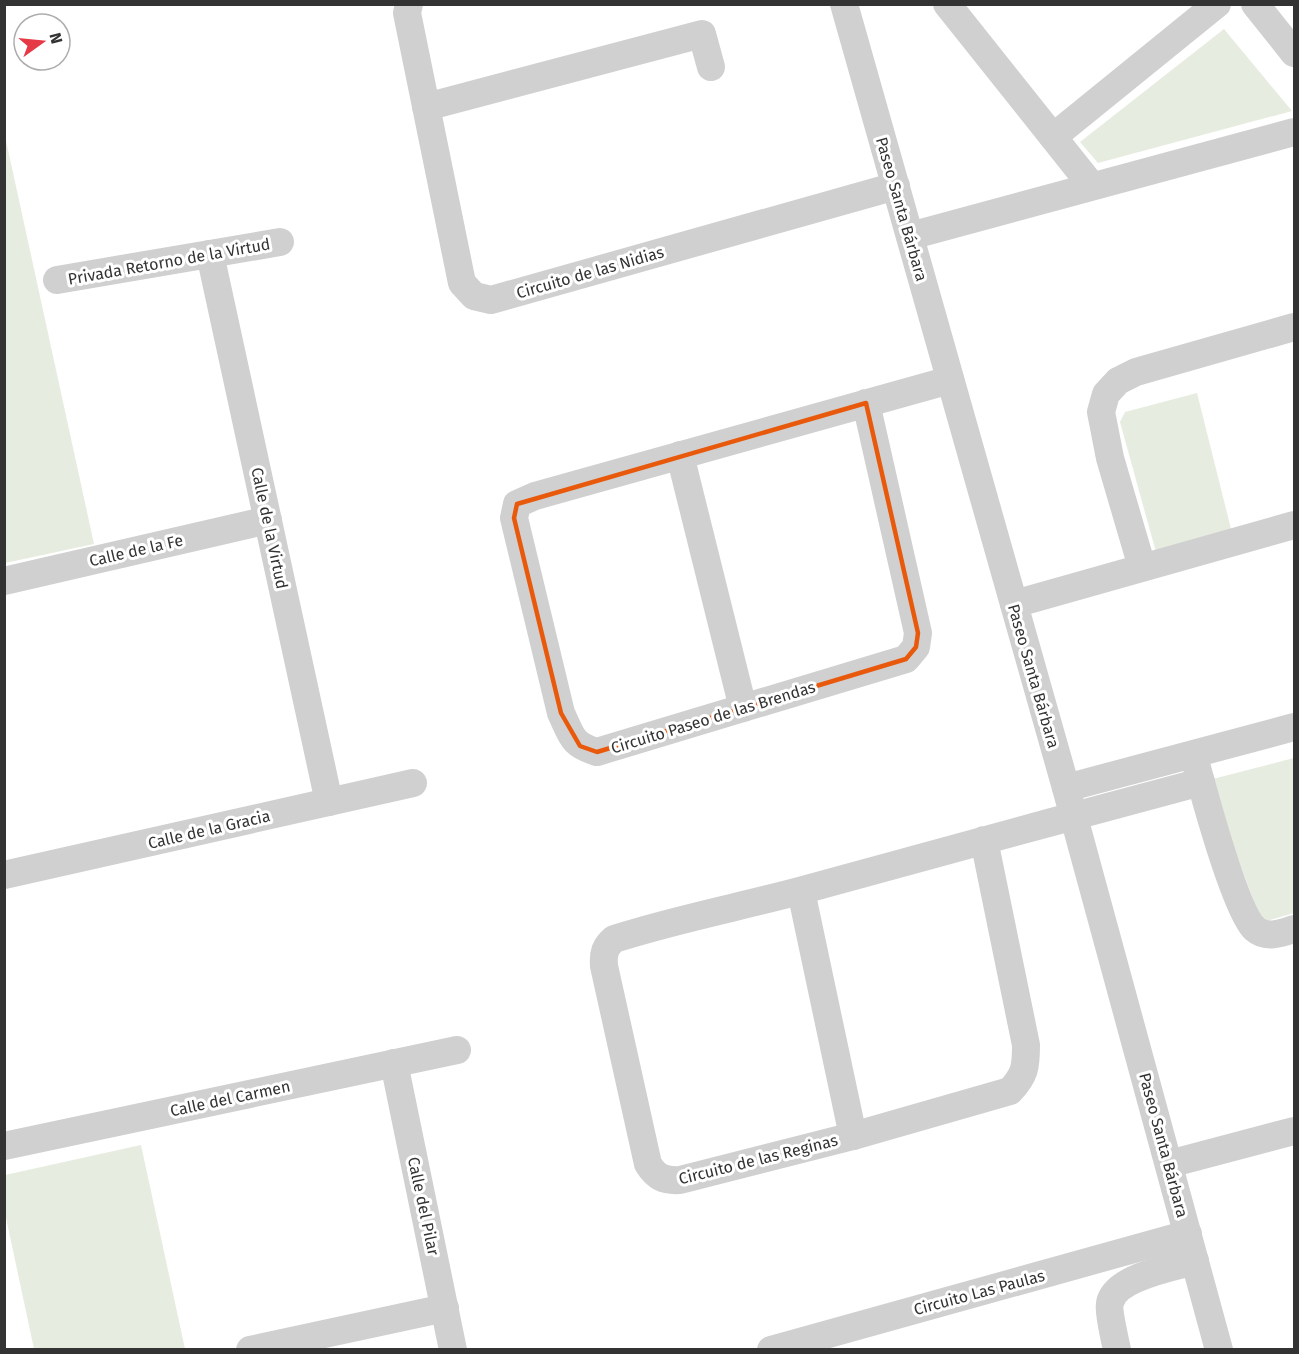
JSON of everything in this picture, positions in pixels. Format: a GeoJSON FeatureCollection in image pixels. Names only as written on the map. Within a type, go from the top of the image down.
{"type":"FeatureCollection","features":[{"type":"Feature","properties":{"kind":"street","name":"Circuito de las Nidias"},"geometry":{"type":"LineString","coordinates":[[409,4],[407,13],[462,283],[474,296],[491,300],[896,186]]}},
{"type":"Feature","properties":{"kind":"street","name":"Paseo Santa Bárbara"},"geometry":{"type":"LineString","coordinates":[[844,4],[1066,788],[1220,1350]]}},
{"type":"Feature","properties":{"kind":"street"},"geometry":{"type":"LineString","coordinates":[[947,4],[1092,186]]}},
{"type":"Feature","properties":{"kind":"street"},"geometry":{"type":"LineString","coordinates":[[1053,137],[1217,4]]}},
{"type":"Feature","properties":{"kind":"street"},"geometry":{"type":"LineString","coordinates":[[1255,4],[1294,53]]}},
{"type":"Feature","properties":{"kind":"street"},"geometry":{"type":"LineString","coordinates":[[426,107],[702,34],[711,67]]}},
{"type":"Feature","properties":{"kind":"street"},"geometry":{"type":"LineString","coordinates":[[910,236],[1294,132]]}},
{"type":"Feature","properties":{"kind":"street","name":"Privada Retorno de la Virtud"},"geometry":{"type":"LineString","coordinates":[[57,280],[280,242]]}},
{"type":"Feature","properties":{"kind":"street","name":"Calle de la Virtud"},"geometry":{"type":"LineString","coordinates":[[210,254],[329,802]]}},
{"type":"Feature","properties":{"kind":"street"},"geometry":{"type":"LineString","coordinates":[[1142,567],[1110,458],[1101,412],[1106,394],[1118,381],[1136,372],[1294,327]]}},
{"type":"Feature","properties":{"kind":"street","name":"Circuito Paseo de las Brendas"},"geometry":{"type":"LineString","coordinates":[[866,403],[918,633],[916,647],[906,659],[597,752],[580,746],[572,738],[561,713],[514,518],[517,504],[535,496],[866,403],[950,380]]}},
{"type":"Feature","properties":{"kind":"street"},"geometry":{"type":"LineString","coordinates":[[680,455],[743,708]]}},
{"type":"Feature","properties":{"kind":"street","name":"Calle de la Fe"},"geometry":{"type":"LineString","coordinates":[[4,581],[268,520]]}},
{"type":"Feature","properties":{"kind":"street"},"geometry":{"type":"LineString","coordinates":[[1014,604],[1294,525]]}},
{"type":"Feature","properties":{"kind":"street"},"geometry":{"type":"LineString","coordinates":[[1066,788],[1294,727]]}},
{"type":"Feature","properties":{"kind":"street"},"geometry":{"type":"LineString","coordinates":[[1194,754],[1242,912],[1254,929],[1262,933],[1276,934],[1294,929]]}},
{"type":"Feature","properties":{"kind":"street","name":"Circuito de las Reginas"},"geometry":{"type":"LineString","coordinates":[[984,840],[1026,1046],[1026,1066],[1021,1080],[1010,1091],[996,1096],[853,1136],[680,1180],[662,1179],[655,1175],[648,1164],[604,966],[603,954],[607,945],[614,939],[801,891],[984,840],[1201,782]]}},
{"type":"Feature","properties":{"kind":"street","name":"Calle de la Gracia"},"geometry":{"type":"LineString","coordinates":[[4,875],[413,783]]}},
{"type":"Feature","properties":{"kind":"street"},"geometry":{"type":"LineString","coordinates":[[801,891],[853,1136]]}},
{"type":"Feature","properties":{"kind":"street","name":"Calle del Carmen"},"geometry":{"type":"LineString","coordinates":[[4,1146],[456,1050]]}},
{"type":"Feature","properties":{"kind":"street","name":"Calle del Pilar"},"geometry":{"type":"LineString","coordinates":[[394,1063],[453,1350]]}},
{"type":"Feature","properties":{"kind":"street"},"geometry":{"type":"LineString","coordinates":[[1169,1164],[1294,1131]]}},
{"type":"Feature","properties":{"kind":"street"},"geometry":{"type":"LineString","coordinates":[[1117,1350],[1110,1303],[1119,1288],[1192,1247]]}},
{"type":"Feature","properties":{"kind":"street","name":"Circuito Las Paulas"},"geometry":{"type":"LineString","coordinates":[[771,1350],[1192,1247]]}},
{"type":"Feature","properties":{"kind":"street"},"geometry":{"type":"LineString","coordinates":[[250,1350],[445,1308]]}},
{"type":"Feature","properties":{"kind":"highlighted area"},"geometry":{"type":"Polygon","coordinates":[[[866,403],[918,633],[916,647],[906,659],[597,752],[580,746],[561,713],[514,518],[517,504],[866,403]]]}},
{"type":"Feature","properties":{"kind":"shaded area"},"geometry":{"type":"Polygon","coordinates":[[[1224,29],[1292,111],[1098,163],[1080,142],[1224,29]]]}},
{"type":"Feature","properties":{"kind":"shaded area"},"geometry":{"type":"Polygon","coordinates":[[[5,136],[94,544],[4,563],[5,136]]]}},
{"type":"Feature","properties":{"kind":"shaded area"},"geometry":{"type":"Polygon","coordinates":[[[1197,393],[1232,533],[1156,552],[1120,422],[1125,412],[1197,393]]]}},
{"type":"Feature","properties":{"kind":"shaded area"},"geometry":{"type":"Polygon","coordinates":[[[1294,758],[1294,913],[1267,921],[1259,915],[1209,780],[1294,758]]]}},
{"type":"Feature","properties":{"kind":"shaded area"},"geometry":{"type":"Polygon","coordinates":[[[141,1145],[185,1349],[34,1349],[5,1213],[5,1175],[141,1145]]]}}]}
